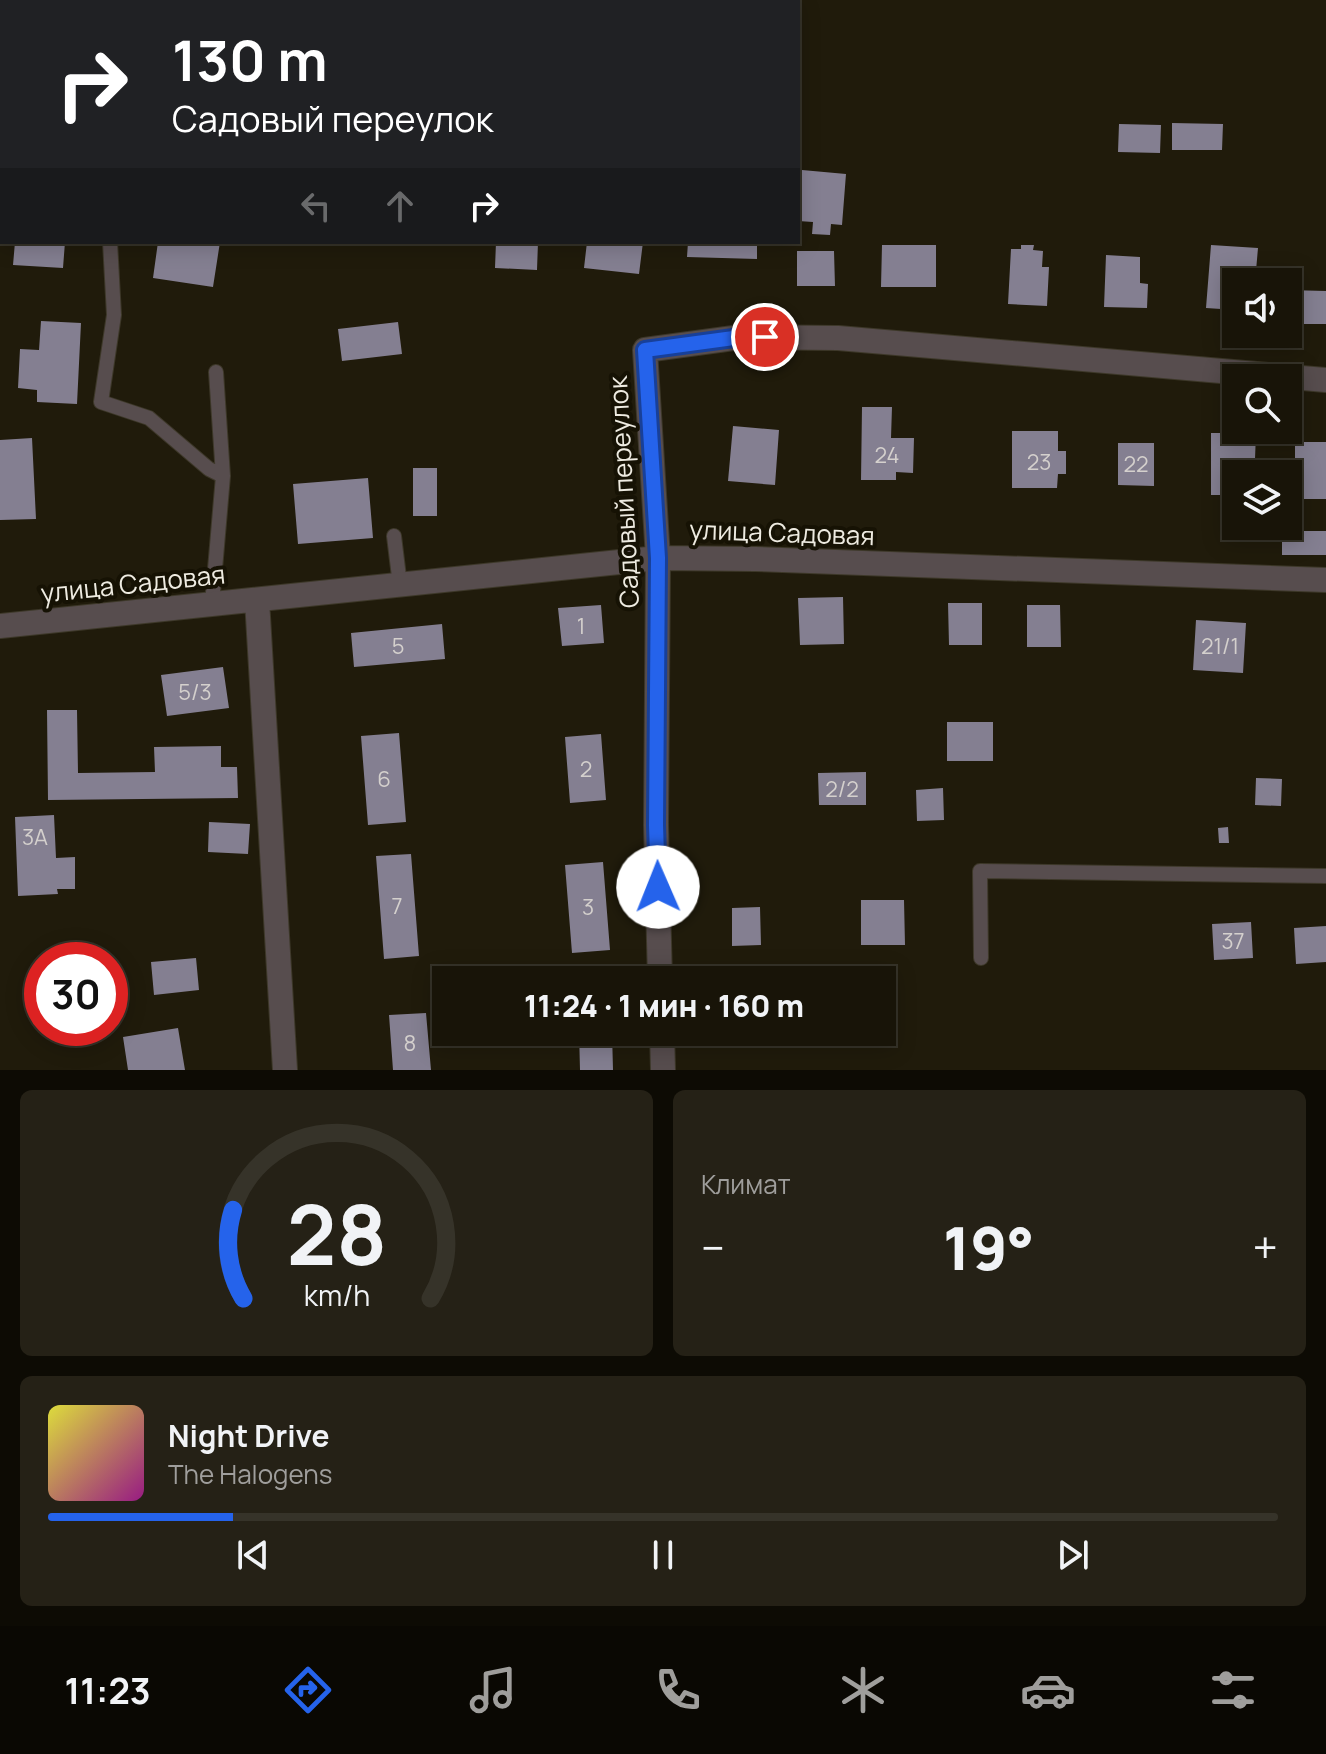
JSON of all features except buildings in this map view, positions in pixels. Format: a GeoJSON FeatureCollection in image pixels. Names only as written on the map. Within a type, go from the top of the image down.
{"type":"FeatureCollection","features":[{"type":"Feature","properties":{"kind":"street","name":"Садовый переулок"},"geometry":{"type":"LineString","coordinates":[[660,966],[656,825],[658,558],[645,350],[741,337],[838,338],[1326,380]]}},
{"type":"Feature","properties":{"kind":"street","name":"улица Садовая"},"geometry":{"type":"LineString","coordinates":[[0,626],[658,558],[1326,580]]}},
{"type":"Feature","properties":{"kind":"street"},"geometry":{"type":"LineString","coordinates":[[257,600],[285,1070]]}},
{"type":"Feature","properties":{"kind":"street"},"geometry":{"type":"LineString","coordinates":[[662,1046],[663,1070]]}},
{"type":"Feature","properties":{"kind":"lane"},"geometry":{"type":"LineString","coordinates":[[110,244],[114,315],[101,402],[149,418],[209,469],[223,476]]}},
{"type":"Feature","properties":{"kind":"lane"},"geometry":{"type":"LineString","coordinates":[[212,604],[223,476],[216,372]]}},
{"type":"Feature","properties":{"kind":"lane"},"geometry":{"type":"LineString","coordinates":[[394,536],[400,585]]}},
{"type":"Feature","properties":{"kind":"lane"},"geometry":{"type":"LineString","coordinates":[[981,958],[980,871],[1326,876]]}},
{"type":"Feature","properties":{"kind":"route"},"geometry":{"type":"LineString","coordinates":[[658,887],[658,558],[645,350],[741,337],[765,337]]}}]}
